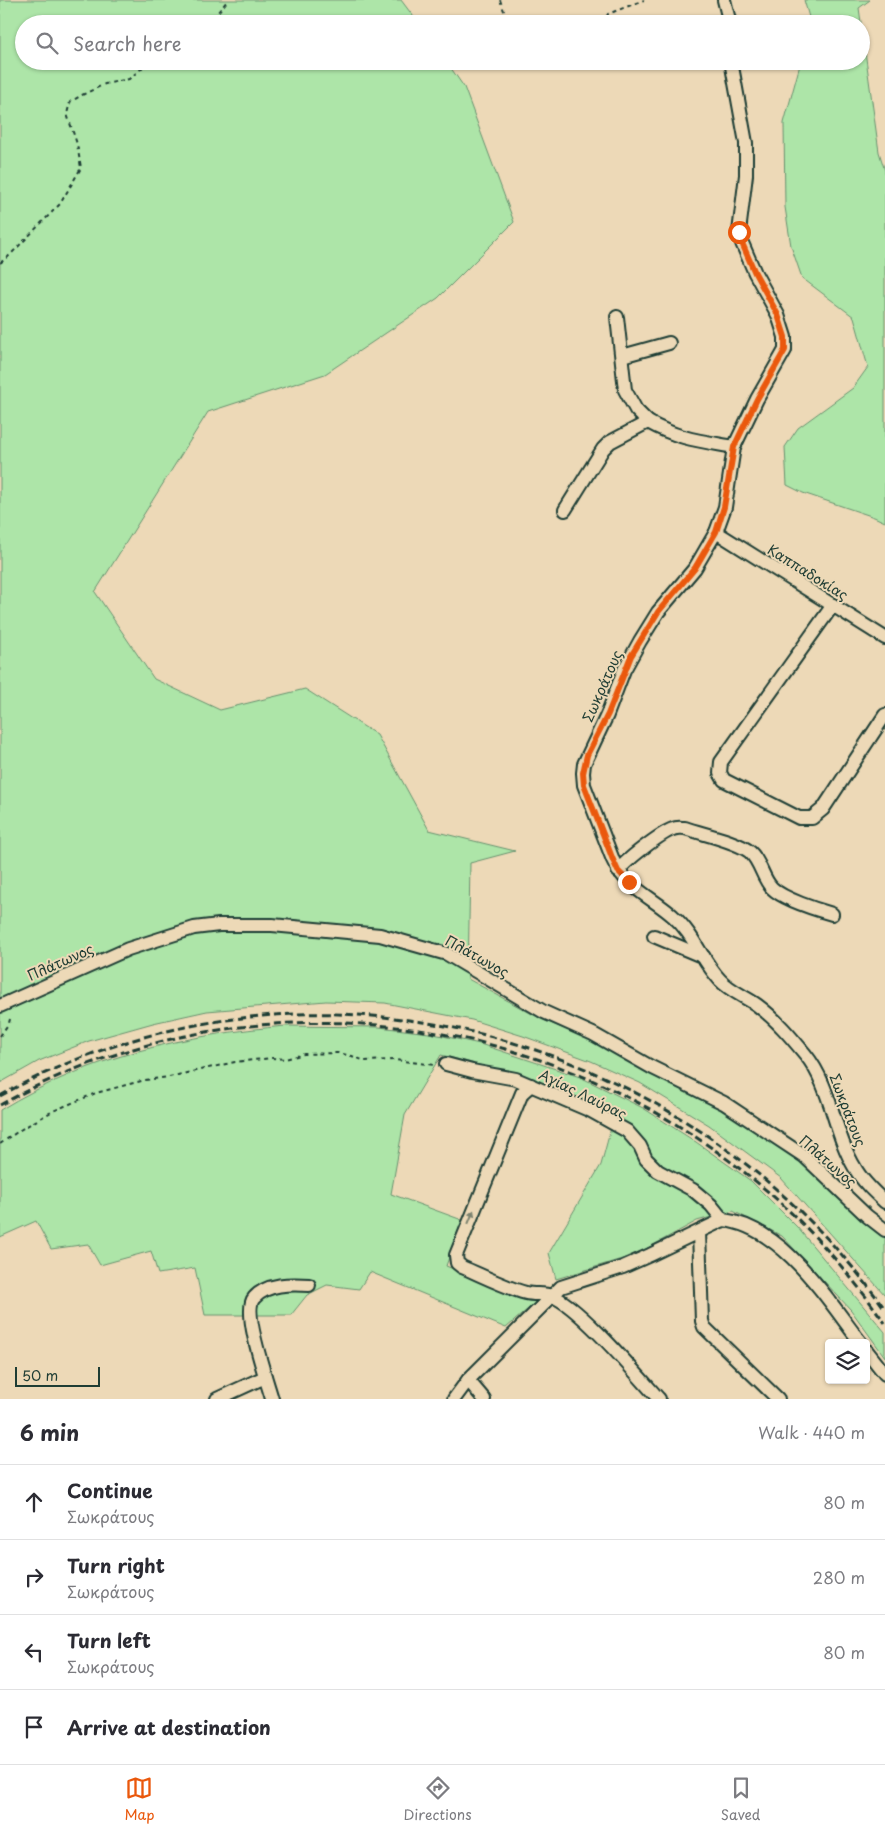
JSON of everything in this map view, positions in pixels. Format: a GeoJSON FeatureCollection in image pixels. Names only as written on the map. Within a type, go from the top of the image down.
{"type":"FeatureCollection","features":[{"type":"Feature","properties":{"kind":"street"},"geometry":{"type":"LineString","coordinates":[[724,0],[728,15]]}},
{"type":"Feature","properties":{"kind":"street","name":"Σωκράτους"},"geometry":{"type":"LineString","coordinates":[[733,70],[746,143],[746,175],[739,232],[755,273],[778,315],[785,343],[783,354],[757,399],[734,447],[724,507],[716,532],[695,568],[658,612],[624,670],[608,714],[584,764],[584,785],[618,871],[629,882],[679,921],[720,981],[765,1011],[785,1031],[813,1065],[820,1076],[844,1146],[855,1168],[885,1202]]}},
{"type":"Feature","properties":{"kind":"street"},"geometry":{"type":"LineString","coordinates":[[617,317],[626,390],[636,410],[648,422],[666,432],[681,437],[734,447]]}},
{"type":"Feature","properties":{"kind":"street"},"geometry":{"type":"LineString","coordinates":[[622,356],[669,343]]}},
{"type":"Feature","properties":{"kind":"street"},"geometry":{"type":"LineString","coordinates":[[565,510],[603,449],[610,442],[648,422]]}},
{"type":"Feature","properties":{"kind":"street","name":"Καππαδοκίας"},"geometry":{"type":"LineString","coordinates":[[716,532],[885,638]]}},
{"type":"Feature","properties":{"kind":"street"},"geometry":{"type":"LineString","coordinates":[[833,605],[721,762],[720,773],[724,780],[799,818],[812,818],[823,809],[885,715]]}},
{"type":"Feature","properties":{"kind":"street"},"geometry":{"type":"LineString","coordinates":[[618,871],[630,859],[668,832],[676,828],[685,828],[750,852],[772,888],[780,894],[816,910],[832,914]]}},
{"type":"Feature","properties":{"kind":"street","name":"Πλάτωνος"},"geometry":{"type":"LineString","coordinates":[[0,1006],[128,949],[194,928],[219,925],[272,925],[380,935],[447,954],[544,1012],[593,1034],[651,1067],[724,1103],[804,1156],[885,1230]]}},
{"type":"Feature","properties":{"kind":"street"},"geometry":{"type":"LineString","coordinates":[[654,936],[704,957]]}},
{"type":"Feature","properties":{"kind":"street","name":"Αγίας Λαύρας"},"geometry":{"type":"LineString","coordinates":[[446,1064],[516,1079],[590,1111],[627,1132],[640,1146],[646,1159],[658,1170],[693,1190],[711,1205],[723,1220]]}},
{"type":"Feature","properties":{"kind":"street"},"geometry":{"type":"LineString","coordinates":[[531,1085],[522,1093],[518,1102],[456,1255],[457,1263],[462,1268],[526,1293],[552,1296],[573,1310],[659,1399]]}},
{"type":"Feature","properties":{"kind":"street"},"geometry":{"type":"LineString","coordinates":[[454,1399],[468,1380],[561,1287],[623,1266],[723,1220],[736,1221],[759,1231],[798,1262],[858,1339]]}},
{"type":"Feature","properties":{"kind":"street"},"geometry":{"type":"LineString","coordinates":[[699,1232],[702,1320],[704,1327],[778,1399]]}},
{"type":"Feature","properties":{"kind":"street"},"geometry":{"type":"LineString","coordinates":[[272,1399],[251,1323],[250,1309],[252,1298],[263,1290],[278,1286],[291,1284],[309,1285]]}},
{"type":"Feature","properties":{"kind":"street"},"geometry":{"type":"LineString","coordinates":[[870,1355],[885,1374]]}},
{"type":"Feature","properties":{"kind":"street"},"geometry":{"type":"LineString","coordinates":[[217,1399],[265,1377]]}},
{"type":"Feature","properties":{"kind":"street"},"geometry":{"type":"LineString","coordinates":[[468,1380],[484,1399]]}},
{"type":"Feature","properties":{"kind":"path"},"geometry":{"type":"LineString","coordinates":[[216,15],[228,0]]}},
{"type":"Feature","properties":{"kind":"path"},"geometry":{"type":"LineString","coordinates":[[500,0],[506,15]]}},
{"type":"Feature","properties":{"kind":"path"},"geometry":{"type":"LineString","coordinates":[[608,15],[644,0]]}},
{"type":"Feature","properties":{"kind":"path"},"geometry":{"type":"LineString","coordinates":[[0,263],[60,204],[81,168],[68,114],[70,102],[105,84],[129,79],[140,70]]}},
{"type":"Feature","properties":{"kind":"path"},"geometry":{"type":"LineString","coordinates":[[0,1036],[9,1023],[15,998]]}},
{"type":"Feature","properties":{"kind":"path"},"geometry":{"type":"LineString","coordinates":[[0,1144],[53,1111],[96,1093],[145,1080],[169,1077],[235,1062],[272,1058],[285,1059],[304,1054],[338,1053],[365,1061],[395,1060],[433,1065],[446,1064]]}},
{"type":"Feature","properties":{"kind":"green space"},"geometry":{"type":"Polygon","coordinates":[[[0,0],[401,0],[412,15],[15,15],[15,70],[452,70],[464,87],[514,222],[438,298],[325,374],[208,412],[95,592],[154,679],[220,710],[305,689],[377,735],[429,830],[515,851],[470,863],[468,979],[543,1020],[589,1039],[718,1106],[797,1158],[885,1237],[885,1295],[781,1178],[709,1125],[640,1083],[591,1061],[472,1020],[385,1003],[326,1001],[207,1011],[153,1023],[89,1041],[39,1061],[0,1083],[0,0]]]}},
{"type":"Feature","properties":{"kind":"green space"},"geometry":{"type":"Polygon","coordinates":[[[804,0],[870,0],[859,8],[860,15],[808,15],[804,0]]]}},
{"type":"Feature","properties":{"kind":"green space"},"geometry":{"type":"Polygon","coordinates":[[[799,70],[868,70],[879,152],[885,171],[885,522],[803,493],[787,485],[785,447],[798,428],[853,388],[868,367],[854,317],[802,278],[791,246],[785,207],[784,123],[799,70]]]}},
{"type":"Feature","properties":{"kind":"green space"},"geometry":{"type":"Polygon","coordinates":[[[286,1026],[379,1027],[429,1033],[480,1044],[580,1077],[643,1108],[696,1142],[751,1181],[797,1227],[885,1332],[885,1357],[851,1310],[782,1236],[733,1211],[697,1221],[635,1255],[556,1279],[549,1253],[601,1165],[614,1117],[533,1079],[441,1055],[405,1115],[391,1194],[462,1220],[446,1266],[536,1302],[506,1328],[370,1272],[359,1289],[327,1285],[307,1295],[291,1315],[205,1315],[195,1268],[158,1274],[151,1251],[100,1265],[88,1244],[51,1249],[36,1221],[0,1237],[0,1110],[67,1076],[102,1062],[138,1051],[212,1035],[286,1026]]]}},
{"type":"Feature","properties":{"kind":"railway"},"geometry":{"type":"LineString","coordinates":[[0,1096],[117,1045],[239,1018],[361,1015],[482,1034],[597,1074],[705,1134],[802,1213],[885,1309]]}},
{"type":"Feature","properties":{"kind":"railway"},"geometry":{"type":"LineString","coordinates":[[0,1105],[92,1063],[188,1035],[286,1023],[385,1026],[482,1043],[576,1074],[666,1118],[749,1176],[787,1209],[839,1264],[885,1323]]}},
{"type":"Feature","properties":{"kind":"route"},"geometry":{"type":"LineString","coordinates":[[629,882],[615,867],[584,785],[584,764],[608,714],[616,689],[631,656],[658,612],[695,568],[716,532],[724,507],[734,447],[770,374],[785,350],[785,337],[778,315],[760,284],[739,232]]}}]}
